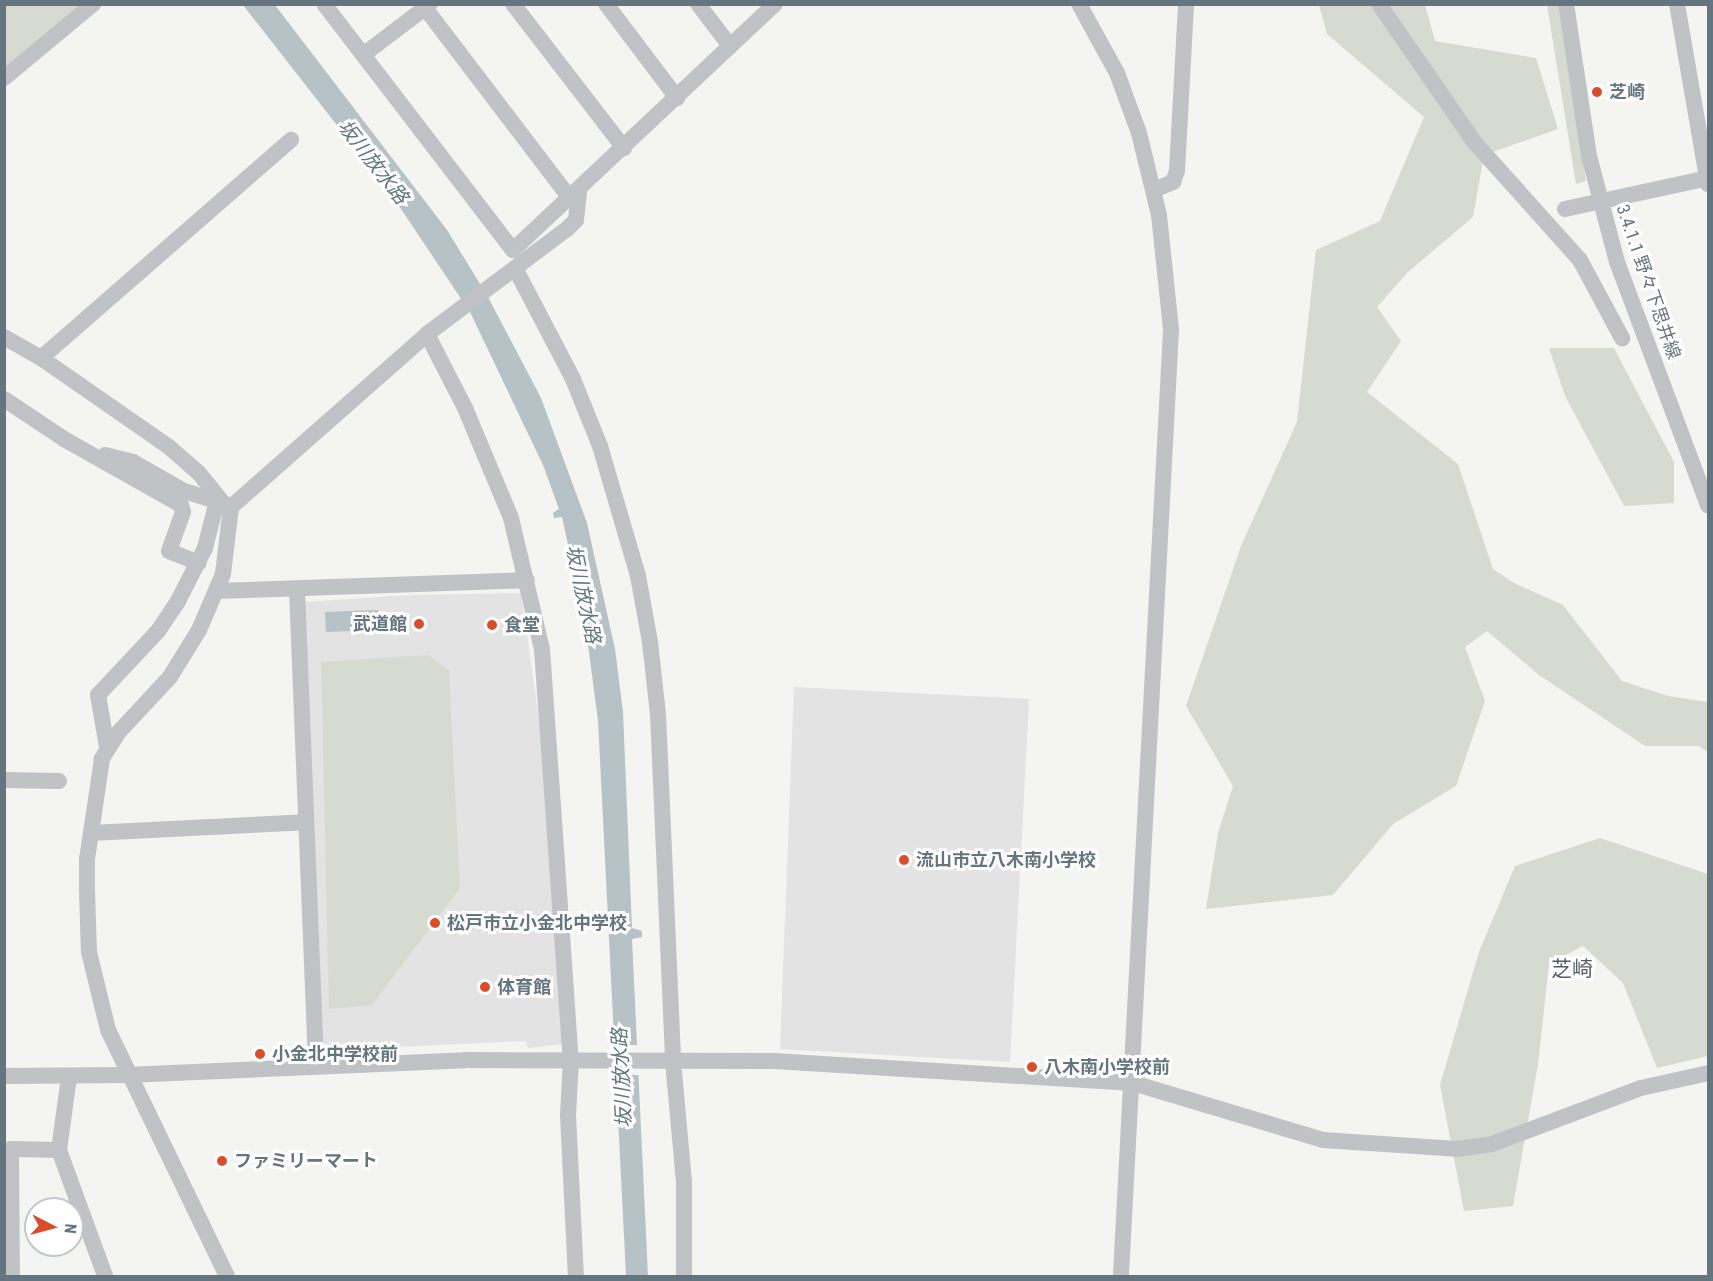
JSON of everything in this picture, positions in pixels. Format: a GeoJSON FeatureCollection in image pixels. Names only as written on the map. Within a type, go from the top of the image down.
{"type":"FeatureCollection","features":[{"type":"Feature","properties":{"kind":"street"},"geometry":{"type":"LineString","coordinates":[[4,78],[93,4]]}},
{"type":"Feature","properties":{"kind":"street"},"geometry":{"type":"LineString","coordinates":[[324,4],[513,250],[775,4]]}},
{"type":"Feature","properties":{"kind":"street"},"geometry":{"type":"LineString","coordinates":[[513,4],[624,148]]}},
{"type":"Feature","properties":{"kind":"street"},"geometry":{"type":"LineString","coordinates":[[606,4],[677,98]]}},
{"type":"Feature","properties":{"kind":"street"},"geometry":{"type":"LineString","coordinates":[[698,4],[730,46]]}},
{"type":"Feature","properties":{"kind":"street"},"geometry":{"type":"LineString","coordinates":[[1079,4],[1126,94],[1154,190],[1171,330],[1133,1083],[1120,1276]]}},
{"type":"Feature","properties":{"kind":"street"},"geometry":{"type":"LineString","coordinates":[[1154,190],[1173,182],[1178,171],[1186,4]]}},
{"type":"Feature","properties":{"kind":"street"},"geometry":{"type":"LineString","coordinates":[[1379,4],[1475,143],[1580,260],[1622,338]]}},
{"type":"Feature","properties":{"kind":"street","name":"3.4.1.1 野々下思井線"},"geometry":{"type":"LineString","coordinates":[[1566,4],[1599,201],[1617,262],[1668,393],[1708,506]]}},
{"type":"Feature","properties":{"kind":"street"},"geometry":{"type":"LineString","coordinates":[[1565,209],[1708,180],[1677,4]]}},
{"type":"Feature","properties":{"kind":"street"},"geometry":{"type":"LineString","coordinates":[[227,1276],[128,1076],[105,1022],[89,952],[87,869],[97,782],[107,747],[98,695],[158,632],[199,563],[224,504],[430,332],[576,220],[575,194],[426,6],[363,56]]}},
{"type":"Feature","properties":{"kind":"street"},"geometry":{"type":"LineString","coordinates":[[41,357],[291,140]]}},
{"type":"Feature","properties":{"kind":"street"},"geometry":{"type":"LineString","coordinates":[[510,272],[573,379],[600,446],[638,576],[658,714],[668,1061],[684,1181],[684,1276]]}},
{"type":"Feature","properties":{"kind":"street"},"geometry":{"type":"LineString","coordinates":[[430,332],[498,484],[527,580],[542,649],[549,708],[575,1060],[568,1115],[576,1276]]}},
{"type":"Feature","properties":{"kind":"street"},"geometry":{"type":"LineString","coordinates":[[4,337],[41,357],[169,447],[198,472],[224,504],[229,548],[217,591],[171,677],[107,747]]}},
{"type":"Feature","properties":{"kind":"street"},"geometry":{"type":"LineString","coordinates":[[4,399],[181,505],[183,512],[169,551],[199,563]]}},
{"type":"Feature","properties":{"kind":"street"},"geometry":{"type":"LineString","coordinates":[[86,450],[133,462],[184,491],[224,504]]}},
{"type":"Feature","properties":{"kind":"street"},"geometry":{"type":"LineString","coordinates":[[217,591],[297,590],[527,580]]}},
{"type":"Feature","properties":{"kind":"street"},"geometry":{"type":"LineString","coordinates":[[297,590],[316,1065]]}},
{"type":"Feature","properties":{"kind":"street"},"geometry":{"type":"LineString","coordinates":[[4,780],[59,781]]}},
{"type":"Feature","properties":{"kind":"street"},"geometry":{"type":"LineString","coordinates":[[91,833],[305,822]]}},
{"type":"Feature","properties":{"kind":"street"},"geometry":{"type":"LineString","coordinates":[[4,1076],[128,1076],[316,1065],[575,1060],[774,1061],[1133,1083],[1323,1140],[1456,1149],[1508,1139],[1641,1088],[1708,1072]]}},
{"type":"Feature","properties":{"kind":"street"},"geometry":{"type":"LineString","coordinates":[[69,1077],[59,1150],[105,1276]]}},
{"type":"Feature","properties":{"kind":"street"},"geometry":{"type":"LineString","coordinates":[[12,1276],[11,1149],[59,1150]]}},
{"type":"Feature","properties":{"kind":"shaded area"},"geometry":{"type":"Polygon","coordinates":[[[5,5],[80,5],[5,67],[5,5]]]}},
{"type":"Feature","properties":{"kind":"shaded area"},"geometry":{"type":"Polygon","coordinates":[[[1319,5],[1425,5],[1435,41],[1536,58],[1558,129],[1484,155],[1473,217],[1408,272],[1377,307],[1401,341],[1367,392],[1458,464],[1493,569],[1514,583],[1563,605],[1622,681],[1668,696],[1708,702],[1708,752],[1698,746],[1645,746],[1539,675],[1487,631],[1465,647],[1485,701],[1456,786],[1393,824],[1333,895],[1206,909],[1218,833],[1233,786],[1186,706],[1241,546],[1297,422],[1316,250],[1380,221],[1424,117],[1327,34],[1319,5]]]}},
{"type":"Feature","properties":{"kind":"shaded area"},"geometry":{"type":"Polygon","coordinates":[[[1547,5],[1558,5],[1586,181],[1576,184],[1547,5]]]}},
{"type":"Feature","properties":{"kind":"shaded area"},"geometry":{"type":"Polygon","coordinates":[[[1549,348],[1614,348],[1674,462],[1674,503],[1624,506],[1565,396],[1549,348]]]}},
{"type":"Feature","properties":{"kind":"shaded area","name":"松戸市立小金北中学校"},"geometry":{"type":"Polygon","coordinates":[[[521,593],[542,741],[563,1044],[528,1048],[526,1041],[330,1050],[321,1045],[304,602],[409,595],[521,593]]]}},
{"type":"Feature","properties":{"kind":"shaded area"},"geometry":{"type":"Polygon","coordinates":[[[429,655],[449,671],[460,888],[372,1005],[329,1009],[321,662],[429,655]]]}},
{"type":"Feature","properties":{"kind":"shaded area","name":"流山市立八木南小学校"},"geometry":{"type":"Polygon","coordinates":[[[794,687],[1029,699],[1010,1062],[780,1049],[794,687]]]}},
{"type":"Feature","properties":{"kind":"shaded area"},"geometry":{"type":"Polygon","coordinates":[[[1600,838],[1708,874],[1708,1056],[1657,1068],[1623,983],[1583,946],[1549,964],[1538,1064],[1513,1206],[1464,1211],[1440,1085],[1479,952],[1515,866],[1600,838]]]}},
{"type":"Feature","properties":{"kind":"water","name":"坂川放水路"},"geometry":{"type":"Polygon","coordinates":[[[243,5],[275,5],[447,230],[488,297],[541,398],[587,523],[615,649],[623,712],[632,928],[642,931],[642,937],[632,939],[648,1276],[626,1276],[598,720],[585,622],[562,517],[554,518],[553,513],[559,509],[543,465],[470,312],[393,197],[243,5]]]}},
{"type":"Feature","properties":{"kind":"water"},"geometry":{"type":"Polygon","coordinates":[[[378,610],[379,630],[326,632],[325,612],[378,610]]]}},
{"type":"Feature","properties":{"kind":"pier"},"geometry":{"type":"Polygon","coordinates":[[[611,1045],[639,1045],[642,1075],[613,1075],[611,1045]]]}},
{"type":"Feature","properties":{"kind":"place","name":"芝崎"},"geometry":{"type":"Point","coordinates":[1597,92]}},
{"type":"Feature","properties":{"kind":"place","name":"武道館"},"geometry":{"type":"Point","coordinates":[419,624]}},
{"type":"Feature","properties":{"kind":"place","name":"食堂"},"geometry":{"type":"Point","coordinates":[492,625]}},
{"type":"Feature","properties":{"kind":"place","name":"流山市立八木南小学校"},"geometry":{"type":"Point","coordinates":[904,860]}},
{"type":"Feature","properties":{"kind":"place","name":"松戸市立小金北中学校"},"geometry":{"type":"Point","coordinates":[435,923]}},
{"type":"Feature","properties":{"kind":"place","name":"体育館"},"geometry":{"type":"Point","coordinates":[485,987]}},
{"type":"Feature","properties":{"kind":"place","name":"小金北中学校前"},"geometry":{"type":"Point","coordinates":[260,1054]}},
{"type":"Feature","properties":{"kind":"place","name":"八木南小学校前"},"geometry":{"type":"Point","coordinates":[1032,1067]}},
{"type":"Feature","properties":{"kind":"place","name":"ファミリーマート"},"geometry":{"type":"Point","coordinates":[222,1161]}},
{"type":"Feature","properties":{"kind":"district","name":"芝崎"},"geometry":{"type":"Point","coordinates":[1572,969]}}]}
